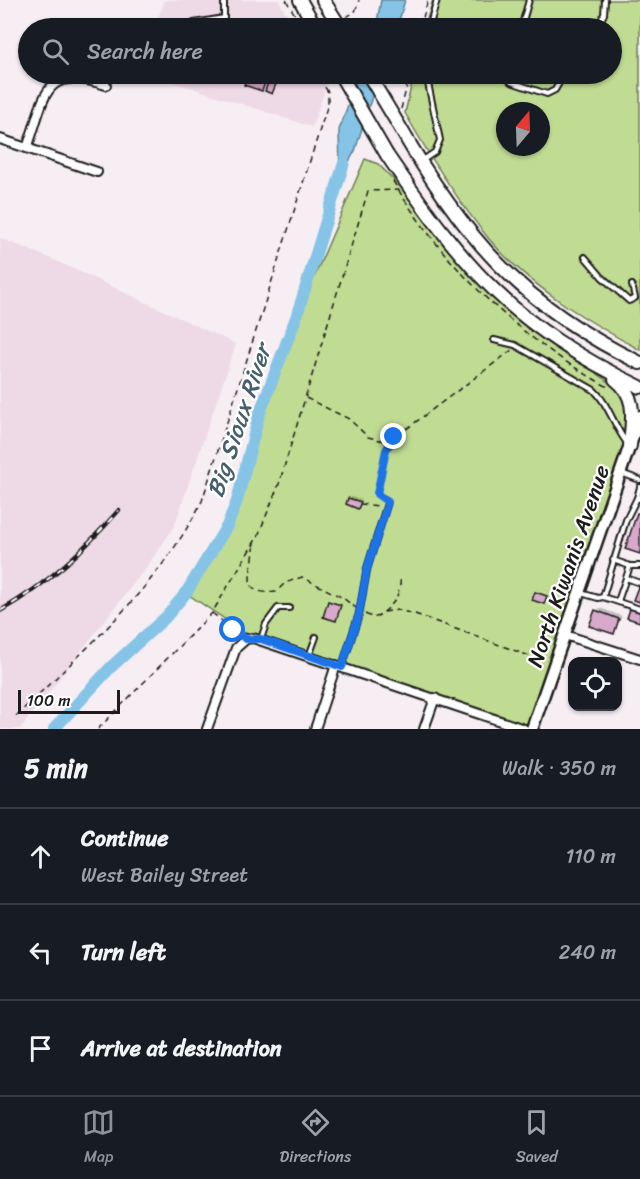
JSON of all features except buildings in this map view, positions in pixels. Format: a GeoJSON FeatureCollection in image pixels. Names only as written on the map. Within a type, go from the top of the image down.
{"type":"FeatureCollection","features":[{"type":"Feature","properties":{"kind":"highway"},"geometry":{"type":"LineString","coordinates":[[300,0],[310,18]]}},
{"type":"Feature","properties":{"kind":"highway"},"geometry":{"type":"LineString","coordinates":[[323,0],[335,18]]}},
{"type":"Feature","properties":{"kind":"highway"},"geometry":{"type":"LineString","coordinates":[[346,84],[387,155],[427,214],[485,284],[531,324],[621,383],[629,394],[633,414],[630,446]]}},
{"type":"Feature","properties":{"kind":"highway"},"geometry":{"type":"LineString","coordinates":[[374,84],[419,162],[469,234],[517,284],[577,329],[640,363]]}},
{"type":"Feature","properties":{"kind":"highway"},"geometry":{"type":"LineString","coordinates":[[594,364],[640,387]]}},
{"type":"Feature","properties":{"kind":"highway"},"geometry":{"type":"LineString","coordinates":[[630,446],[640,428]]}},
{"type":"Feature","properties":{"kind":"main road","name":"North Kiwanis Avenue"},"geometry":{"type":"LineString","coordinates":[[532,729],[640,416]]}},
{"type":"Feature","properties":{"kind":"street"},"geometry":{"type":"LineString","coordinates":[[27,148],[46,96],[54,84]]}},
{"type":"Feature","properties":{"kind":"street"},"geometry":{"type":"LineString","coordinates":[[0,139],[97,172]]}},
{"type":"Feature","properties":{"kind":"street"},"geometry":{"type":"LineString","coordinates":[[565,634],[640,659]]}},
{"type":"Feature","properties":{"kind":"street"},"geometry":{"type":"LineString","coordinates":[[207,729],[232,656],[240,642],[246,639],[261,639],[524,729]]}},
{"type":"Feature","properties":{"kind":"street"},"geometry":{"type":"LineString","coordinates":[[315,729],[339,666]]}},
{"type":"Feature","properties":{"kind":"street"},"geometry":{"type":"LineString","coordinates":[[424,729],[435,698]]}},
{"type":"Feature","properties":{"kind":"lane"},"geometry":{"type":"LineString","coordinates":[[224,18],[225,0]]}},
{"type":"Feature","properties":{"kind":"lane"},"geometry":{"type":"LineString","coordinates":[[432,18],[437,0]]}},
{"type":"Feature","properties":{"kind":"lane"},"geometry":{"type":"LineString","coordinates":[[524,18],[529,0]]}},
{"type":"Feature","properties":{"kind":"lane"},"geometry":{"type":"LineString","coordinates":[[602,18],[605,0]]}},
{"type":"Feature","properties":{"kind":"lane"},"geometry":{"type":"LineString","coordinates":[[419,162],[435,152],[440,140],[428,84]]}},
{"type":"Feature","properties":{"kind":"lane"},"geometry":{"type":"LineString","coordinates":[[518,84],[547,94],[555,90],[558,84]]}},
{"type":"Feature","properties":{"kind":"lane"},"geometry":{"type":"LineString","coordinates":[[585,257],[602,277],[629,301],[635,298],[632,285]]}},
{"type":"Feature","properties":{"kind":"lane"},"geometry":{"type":"LineString","coordinates":[[494,340],[515,345],[594,390],[603,399],[616,428],[630,446]]}},
{"type":"Feature","properties":{"kind":"lane"},"geometry":{"type":"LineString","coordinates":[[620,473],[640,480]]}},
{"type":"Feature","properties":{"kind":"lane"},"geometry":{"type":"LineString","coordinates":[[603,597],[626,520],[638,499],[640,487]]}},
{"type":"Feature","properties":{"kind":"lane"},"geometry":{"type":"LineString","coordinates":[[339,666],[360,611],[367,569],[386,506]]}},
{"type":"Feature","properties":{"kind":"lane"},"geometry":{"type":"LineString","coordinates":[[613,560],[630,566],[640,566]]}},
{"type":"Feature","properties":{"kind":"lane"},"geometry":{"type":"LineString","coordinates":[[618,602],[630,566]]}},
{"type":"Feature","properties":{"kind":"lane"},"geometry":{"type":"LineString","coordinates":[[626,578],[640,583]]}},
{"type":"Feature","properties":{"kind":"lane"},"geometry":{"type":"LineString","coordinates":[[580,592],[640,609]]}},
{"type":"Feature","properties":{"kind":"lane"},"geometry":{"type":"LineString","coordinates":[[261,639],[266,624],[278,608],[289,608]]}},
{"type":"Feature","properties":{"kind":"lane"},"geometry":{"type":"LineString","coordinates":[[309,656],[316,638]]}},
{"type":"Feature","properties":{"kind":"path"},"geometry":{"type":"LineString","coordinates":[[286,0],[297,18]]}},
{"type":"Feature","properties":{"kind":"path"},"geometry":{"type":"LineString","coordinates":[[348,18],[359,0]]}},
{"type":"Feature","properties":{"kind":"path"},"geometry":{"type":"LineString","coordinates":[[423,18],[428,0]]}},
{"type":"Feature","properties":{"kind":"path"},"geometry":{"type":"LineString","coordinates":[[16,716],[145,588],[182,537],[202,501],[328,104],[328,92],[323,84]]}},
{"type":"Feature","properties":{"kind":"path"},"geometry":{"type":"LineString","coordinates":[[401,110],[408,84]]}},
{"type":"Feature","properties":{"kind":"path"},"geometry":{"type":"LineString","coordinates":[[98,729],[212,613],[254,543],[274,500],[368,191],[398,189]]}},
{"type":"Feature","properties":{"kind":"path"},"geometry":{"type":"LineString","coordinates":[[386,506],[377,494],[389,442],[404,428],[441,406],[512,351],[515,345]]}},
{"type":"Feature","properties":{"kind":"path"},"geometry":{"type":"LineString","coordinates":[[305,397],[349,419],[368,437],[389,442]]}},
{"type":"Feature","properties":{"kind":"path"},"geometry":{"type":"LineString","coordinates":[[360,504],[386,506]]}},
{"type":"Feature","properties":{"kind":"path"},"geometry":{"type":"LineString","coordinates":[[254,543],[249,573],[250,583],[257,590],[266,593],[276,592],[285,583],[302,577],[343,598],[374,618],[397,610],[415,614],[535,658]]}},
{"type":"Feature","properties":{"kind":"path"},"geometry":{"type":"LineString","coordinates":[[383,613],[399,595],[400,576]]}},
{"type":"Feature","properties":{"kind":"path"},"geometry":{"type":"LineString","coordinates":[[212,613],[246,639]]}},
{"type":"Feature","properties":{"kind":"shaded area"},"geometry":{"type":"Polygon","coordinates":[[[165,0],[278,0],[290,18],[158,18],[165,0]]]}},
{"type":"Feature","properties":{"kind":"shaded area"},"geometry":{"type":"Polygon","coordinates":[[[180,84],[327,84],[312,127],[180,84]]]}},
{"type":"Feature","properties":{"kind":"shaded area"},"geometry":{"type":"Polygon","coordinates":[[[0,238],[52,259],[236,344],[174,527],[145,569],[20,729],[0,729],[0,238]]]}},
{"type":"Feature","properties":{"kind":"green space"},"geometry":{"type":"Polygon","coordinates":[[[433,0],[640,0],[640,350],[599,327],[522,272],[477,224],[434,162],[405,113],[412,84],[622,84],[622,18],[427,18],[433,0]]]}},
{"type":"Feature","properties":{"kind":"green space"},"geometry":{"type":"Polygon","coordinates":[[[365,159],[378,164],[548,336],[632,400],[630,446],[532,729],[253,638],[186,593],[227,526],[237,501],[259,415],[282,352],[365,159]]]}},
{"type":"Feature","properties":{"kind":"water"},"geometry":{"type":"Polygon","coordinates":[[[381,0],[405,0],[400,18],[378,18],[381,0]]]}},
{"type":"Feature","properties":{"kind":"water"},"geometry":{"type":"Polygon","coordinates":[[[355,84],[376,84],[355,151],[340,177],[339,130],[355,84]]]}},
{"type":"Feature","properties":{"kind":"waterway","name":"Big Sioux River"},"geometry":{"type":"LineString","coordinates":[[54,729],[111,667],[166,617],[186,593],[227,526],[237,501],[259,415],[297,315],[344,163]]}},
{"type":"Feature","properties":{"kind":"railway"},"geometry":{"type":"LineString","coordinates":[[0,611],[34,590],[64,566],[119,510]]}},
{"type":"Feature","properties":{"kind":"route"},"geometry":{"type":"LineString","coordinates":[[233,630],[246,639],[261,639],[342,667],[359,614],[369,561],[388,502],[377,494],[386,450],[394,437]]}}]}
